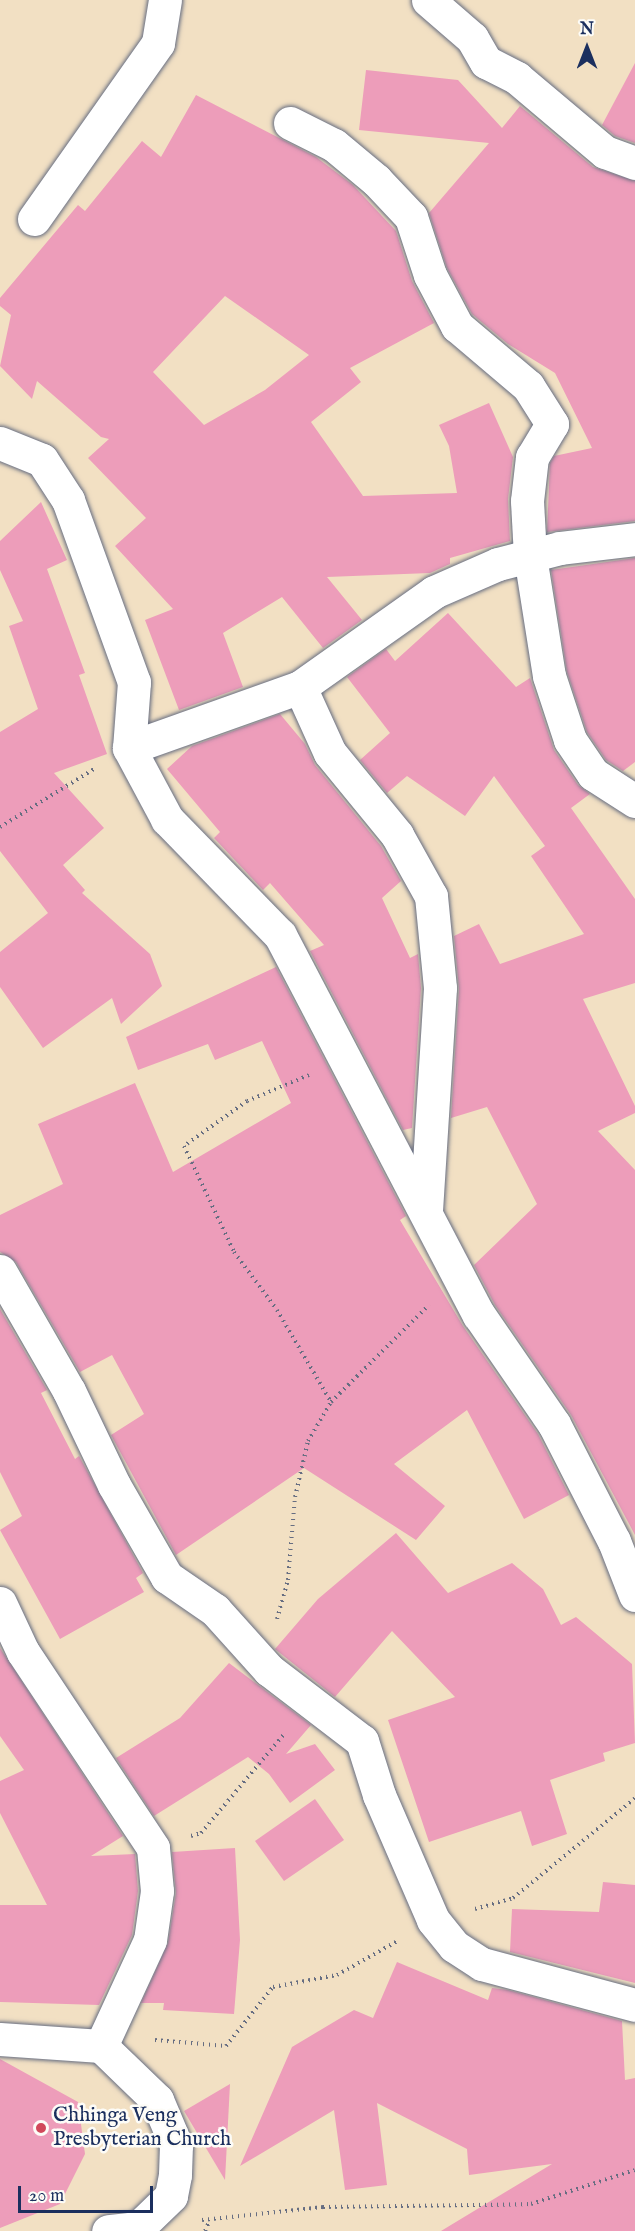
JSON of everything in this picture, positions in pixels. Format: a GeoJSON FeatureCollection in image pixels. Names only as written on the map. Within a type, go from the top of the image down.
{"type":"FeatureCollection","features":[{"type":"Feature","properties":{"kind":"street"},"geometry":{"type":"LineString","coordinates":[[34,219],[158,43],[165,0]]}},
{"type":"Feature","properties":{"kind":"street"},"geometry":{"type":"LineString","coordinates":[[428,0],[472,38],[486,62],[517,78],[547,100],[605,152],[635,163]]}},
{"type":"Feature","properties":{"kind":"street"},"geometry":{"type":"LineString","coordinates":[[290,123],[334,145],[376,180],[411,217],[430,275],[457,326],[528,386],[552,424],[532,457],[527,501],[530,556],[549,676],[570,740],[593,774],[635,801]]}},
{"type":"Feature","properties":{"kind":"street"},"geometry":{"type":"LineString","coordinates":[[0,442],[42,460],[68,500],[134,682],[129,748],[167,819],[280,935],[342,1060],[426,1212],[479,1315],[624,1531],[635,1595]]}},
{"type":"Feature","properties":{"kind":"street"},"geometry":{"type":"LineString","coordinates":[[129,748],[300,687],[434,592],[498,564],[560,548],[635,539]]}},
{"type":"Feature","properties":{"kind":"street"},"geometry":{"type":"LineString","coordinates":[[300,687],[330,753],[397,835],[431,896],[440,988],[426,1212]]}},
{"type":"Feature","properties":{"kind":"street"},"geometry":{"type":"LineString","coordinates":[[0,1271],[69,1391],[114,1485],[167,1577],[215,1610],[269,1670],[362,1741],[379,1795],[433,1920],[454,1946],[482,1964],[635,2006]]}},
{"type":"Feature","properties":{"kind":"street"},"geometry":{"type":"LineString","coordinates":[[0,1603],[23,1652],[153,1848],[157,1891],[150,1940],[101,2046]]}},
{"type":"Feature","properties":{"kind":"street"},"geometry":{"type":"LineString","coordinates":[[0,2039],[101,2046],[157,2100],[176,2145],[171,2196],[138,2228],[108,2231]]}},
{"type":"Feature","properties":{"kind":"path"},"geometry":{"type":"LineString","coordinates":[[0,827],[129,748]]}},
{"type":"Feature","properties":{"kind":"path"},"geometry":{"type":"LineString","coordinates":[[330,1402],[278,1310],[234,1252],[184,1146],[247,1101],[342,1060]]}},
{"type":"Feature","properties":{"kind":"path"},"geometry":{"type":"LineString","coordinates":[[269,1670],[288,1580],[295,1497],[308,1441],[330,1402],[421,1316],[457,1271]]}},
{"type":"Feature","properties":{"kind":"path"},"geometry":{"type":"LineString","coordinates":[[153,1848],[201,1833],[310,1702]]}},
{"type":"Feature","properties":{"kind":"path"},"geometry":{"type":"LineString","coordinates":[[101,2046],[131,2038],[226,2046],[273,1987],[337,1975],[433,1920],[513,1898],[635,1798]]}},
{"type":"Feature","properties":{"kind":"path"},"geometry":{"type":"LineString","coordinates":[[158,2208],[209,2222],[323,2207],[531,2204],[635,2170]]}},
{"type":"Feature","properties":{"kind":"path"},"geometry":{"type":"LineString","coordinates":[[205,2231],[209,2222]]}},
{"type":"Feature","properties":{"kind":"building"},"geometry":{"type":"Polygon","coordinates":[[[635,63],[635,143],[615,136],[602,125],[635,63]]]}},
{"type":"Feature","properties":{"kind":"building"},"geometry":{"type":"Polygon","coordinates":[[[366,70],[458,80],[502,128],[520,106],[593,167],[635,181],[635,521],[547,532],[550,463],[554,456],[592,448],[555,373],[508,344],[472,314],[447,268],[429,213],[489,143],[359,130],[366,70]]]}},
{"type":"Feature","properties":{"kind":"building"},"geometry":{"type":"Polygon","coordinates":[[[196,95],[316,157],[353,185],[396,231],[412,281],[434,323],[350,368],[361,382],[311,422],[363,496],[457,493],[449,446],[439,425],[489,403],[513,457],[508,499],[510,541],[450,558],[450,564],[430,573],[327,577],[362,620],[323,648],[282,597],[223,633],[243,687],[179,710],[145,620],[173,609],[115,546],[146,518],[88,458],[109,439],[101,437],[37,381],[32,399],[0,366],[11,315],[0,306],[0,298],[78,205],[85,211],[142,141],[161,157],[196,95]],[[225,296],[153,372],[204,425],[265,390],[309,355],[225,296]]]}},
{"type":"Feature","properties":{"kind":"building"},"geometry":{"type":"Polygon","coordinates":[[[41,502],[67,560],[47,569],[85,673],[79,675],[107,754],[54,773],[104,828],[63,865],[85,890],[82,893],[150,954],[162,986],[121,1024],[112,998],[43,1048],[0,987],[0,952],[48,913],[0,851],[0,732],[38,709],[9,626],[23,621],[0,570],[0,541],[41,502]]]}},
{"type":"Feature","properties":{"kind":"building"},"geometry":{"type":"Polygon","coordinates":[[[635,558],[635,762],[623,771],[606,760],[587,732],[567,672],[551,570],[635,558]]]}},
{"type":"Feature","properties":{"kind":"building"},"geometry":{"type":"Polygon","coordinates":[[[448,613],[516,687],[530,678],[554,750],[578,785],[590,794],[571,808],[635,899],[635,983],[583,999],[635,1106],[635,1113],[598,1131],[635,1170],[635,1535],[571,1415],[495,1305],[474,1265],[537,1204],[487,1107],[451,1118],[459,989],[454,936],[479,924],[500,964],[584,934],[531,856],[545,846],[494,776],[465,816],[407,776],[387,793],[360,760],[390,733],[347,677],[386,649],[395,661],[448,613]]]}},
{"type":"Feature","properties":{"kind":"building"},"geometry":{"type":"Polygon","coordinates":[[[280,714],[305,744],[315,765],[381,846],[401,881],[382,898],[410,958],[418,954],[421,988],[412,1128],[403,1130],[310,951],[324,945],[270,883],[263,890],[214,838],[220,832],[167,769],[192,746],[280,714]]]}},
{"type":"Feature","properties":{"kind":"building"},"geometry":{"type":"Polygon","coordinates":[[[276,967],[406,1216],[400,1220],[463,1326],[538,1434],[569,1495],[524,1519],[467,1410],[394,1464],[445,1506],[416,1540],[304,1468],[176,1555],[111,1435],[144,1414],[112,1355],[80,1372],[16,1262],[0,1252],[0,1215],[63,1184],[38,1124],[135,1083],[173,1172],[291,1103],[262,1041],[215,1060],[208,1044],[138,1070],[126,1037],[276,967]]]}},
{"type":"Feature","properties":{"kind":"building"},"geometry":{"type":"Polygon","coordinates":[[[0,1309],[47,1390],[41,1393],[75,1459],[79,1456],[143,1573],[136,1578],[144,1592],[60,1639],[0,1530],[22,1516],[0,1472],[0,1309]]]}},
{"type":"Feature","properties":{"kind":"building"},"geometry":{"type":"Polygon","coordinates":[[[396,1533],[448,1593],[512,1563],[543,1589],[561,1625],[576,1617],[632,1664],[635,1743],[603,1753],[605,1761],[550,1780],[567,1834],[532,1846],[521,1811],[429,1842],[388,1720],[455,1697],[392,1631],[335,1697],[275,1649],[318,1599],[396,1533]]]}},
{"type":"Feature","properties":{"kind":"building"},"geometry":{"type":"Polygon","coordinates":[[[0,1648],[123,1836],[91,1856],[135,1854],[138,1891],[132,1935],[99,2005],[0,2002],[0,1905],[47,1905],[0,1813],[0,1781],[24,1770],[0,1736],[0,1648]]]}},
{"type":"Feature","properties":{"kind":"building"},"geometry":{"type":"Polygon","coordinates":[[[229,1663],[311,1725],[286,1754],[315,1744],[335,1770],[290,1803],[269,1774],[248,1757],[154,1816],[116,1758],[180,1718],[229,1663]]]}},
{"type":"Feature","properties":{"kind":"building"},"geometry":{"type":"Polygon","coordinates":[[[315,1799],[344,1840],[284,1881],[255,1841],[315,1799]]]}},
{"type":"Feature","properties":{"kind":"building"},"geometry":{"type":"Polygon","coordinates":[[[235,1848],[240,1940],[234,2014],[163,2010],[164,2003],[141,2003],[168,1943],[176,1893],[172,1852],[235,1848]]]}},
{"type":"Feature","properties":{"kind":"building"},"geometry":{"type":"Polygon","coordinates":[[[603,1882],[635,1885],[635,1983],[510,1952],[512,1909],[599,1912],[603,1882]]]}},
{"type":"Feature","properties":{"kind":"building"},"geometry":{"type":"Polygon","coordinates":[[[397,1962],[488,2000],[492,1988],[508,1990],[622,2021],[625,2080],[635,2078],[635,2231],[441,2231],[552,2164],[469,2175],[467,2149],[377,2103],[387,2185],[345,2190],[334,2110],[240,2166],[292,2047],[354,2010],[373,2018],[397,1962]]]}},
{"type":"Feature","properties":{"kind":"building","name":"Chhinga Veng Presbyterian Church"},"geometry":{"type":"Polygon","coordinates":[[[0,2059],[78,2102],[85,2154],[60,2204],[0,2228],[0,2059]]]}},
{"type":"Feature","properties":{"kind":"building"},"geometry":{"type":"Polygon","coordinates":[[[230,2084],[225,2180],[184,2111],[230,2084]]]}},
{"type":"Feature","properties":{"kind":"place","name":"Chhinga Veng Presbyterian Church"},"geometry":{"type":"Point","coordinates":[41,2128]}}]}
